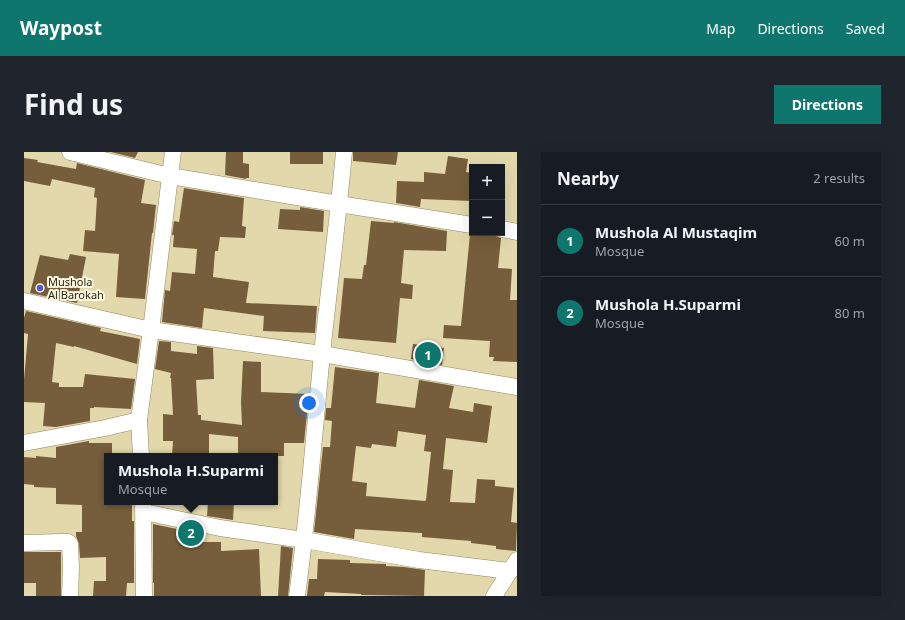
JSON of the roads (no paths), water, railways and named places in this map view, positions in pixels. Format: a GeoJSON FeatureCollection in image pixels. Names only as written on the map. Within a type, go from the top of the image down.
{"type":"FeatureCollection","features":[{"type":"Feature","properties":{"kind":"street"},"geometry":{"type":"LineString","coordinates":[[70,152],[170,176],[469,225]]}},
{"type":"Feature","properties":{"kind":"street"},"geometry":{"type":"LineString","coordinates":[[141,453],[139,420],[173,152]]}},
{"type":"Feature","properties":{"kind":"street"},"geometry":{"type":"LineString","coordinates":[[297,596],[344,152]]}},
{"type":"Feature","properties":{"kind":"street"},"geometry":{"type":"LineString","coordinates":[[505,230],[517,232]]}},
{"type":"Feature","properties":{"kind":"street"},"geometry":{"type":"LineString","coordinates":[[24,301],[151,330],[322,354],[517,387]]}},
{"type":"Feature","properties":{"kind":"street"},"geometry":{"type":"LineString","coordinates":[[24,443],[139,420]]}},
{"type":"Feature","properties":{"kind":"street"},"geometry":{"type":"LineString","coordinates":[[144,596],[144,507],[220,528],[304,540],[419,560],[513,565],[494,596]]}},
{"type":"Feature","properties":{"kind":"street"},"geometry":{"type":"LineString","coordinates":[[24,543],[68,542],[70,544],[70,596]]}},
{"type":"Feature","properties":{"kind":"place","name":"Mushola Al Barokah"},"geometry":{"type":"Point","coordinates":[40,288]}},
{"type":"Feature","properties":{"kind":"place","name":"Mushola Al Mustaqim"},"geometry":{"type":"Point","coordinates":[428,355]}},
{"type":"Feature","properties":{"kind":"place","name":"Mushola H.Suparmi"},"geometry":{"type":"Point","coordinates":[191,533]}}]}
